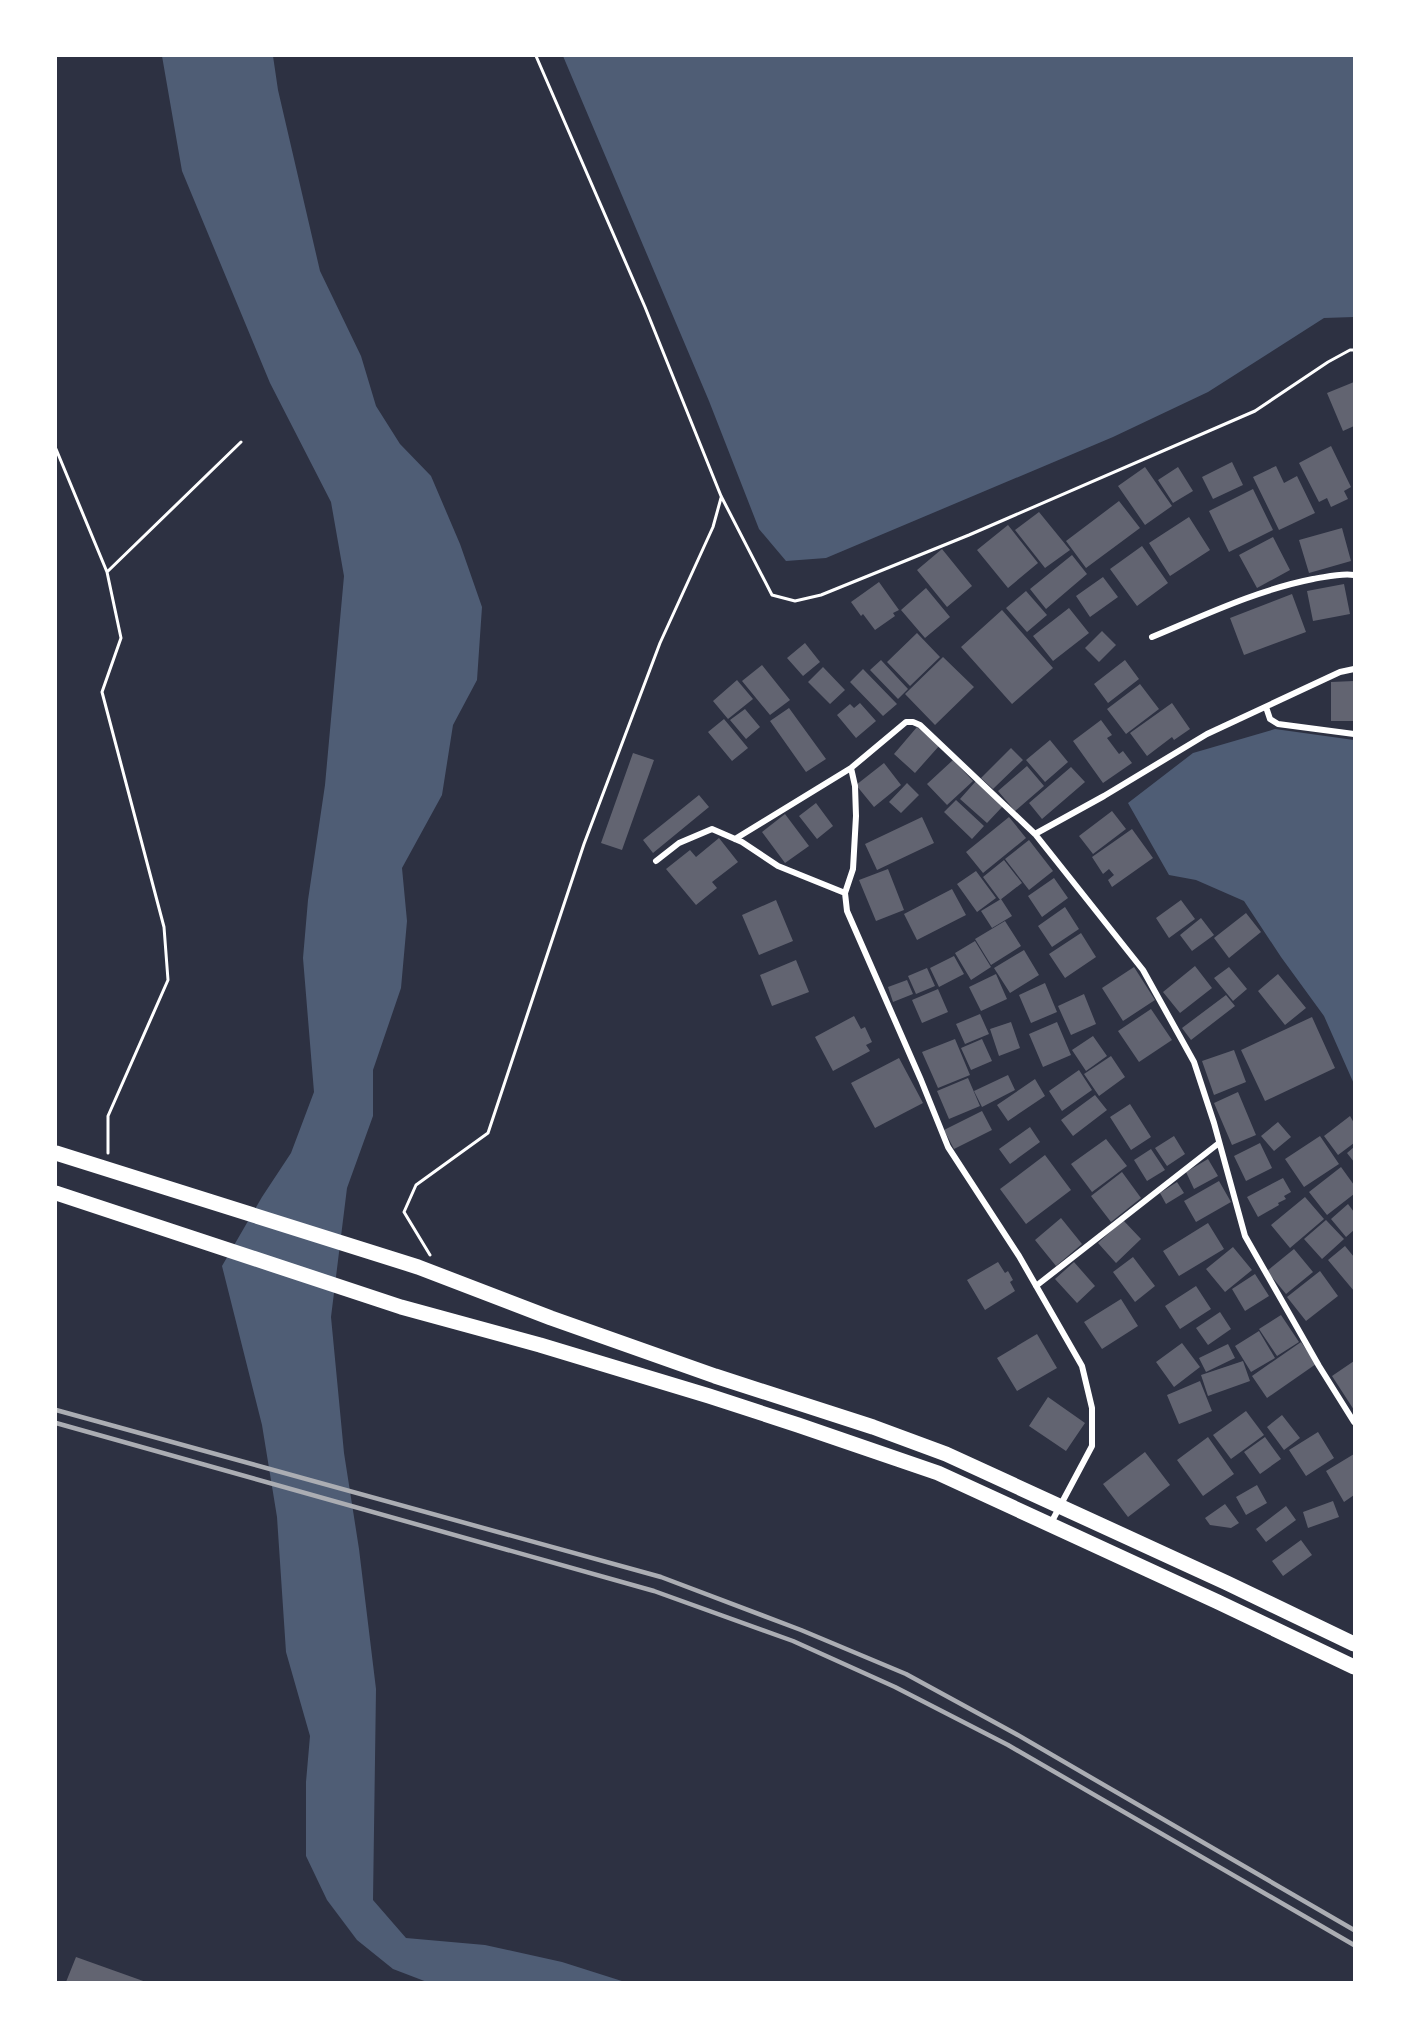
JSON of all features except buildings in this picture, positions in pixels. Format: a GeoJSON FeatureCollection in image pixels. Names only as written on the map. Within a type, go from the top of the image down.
{"type":"FeatureCollection","features":[{"type":"Feature","properties":{"kind":"highway"},"geometry":{"type":"LineString","coordinates":[[56,1153],[418,1267],[715,1376],[873,1427],[946,1454],[1354,1644]]}},
{"type":"Feature","properties":{"kind":"highway"},"geometry":{"type":"LineString","coordinates":[[56,1193],[401,1307],[540,1345],[821,1432],[938,1473],[1354,1667]]}},
{"type":"Feature","properties":{"kind":"street"},"geometry":{"type":"LineString","coordinates":[[1152,637],[1238,601],[1289,584],[1344,574],[1354,575]]}},
{"type":"Feature","properties":{"kind":"street"},"geometry":{"type":"LineString","coordinates":[[1035,834],[1104,796],[1207,734],[1340,672],[1354,669]]}},
{"type":"Feature","properties":{"kind":"street"},"geometry":{"type":"LineString","coordinates":[[1266,707],[1270,719],[1278,724],[1354,734]]}},
{"type":"Feature","properties":{"kind":"street"},"geometry":{"type":"LineString","coordinates":[[735,839],[851,768],[906,722],[920,724],[1035,834],[1143,970],[1194,1062],[1245,1236],[1313,1356],[1354,1422]]}},
{"type":"Feature","properties":{"kind":"street"},"geometry":{"type":"LineString","coordinates":[[851,768],[855,786],[856,816],[853,869],[845,893],[847,911],[921,1080],[948,1148],[1019,1256],[1082,1366],[1092,1408],[1092,1446],[1050,1525]]}},
{"type":"Feature","properties":{"kind":"street"},"geometry":{"type":"LineString","coordinates":[[656,861],[679,843],[712,829],[735,839],[778,866],[845,893]]}},
{"type":"Feature","properties":{"kind":"street"},"geometry":{"type":"LineString","coordinates":[[1036,1286],[1219,1143]]}},
{"type":"Feature","properties":{"kind":"path"},"geometry":{"type":"LineString","coordinates":[[536,56],[645,307],[721,496],[772,595],[795,601],[821,595],[969,535],[1255,411],[1328,362],[1354,350]]}},
{"type":"Feature","properties":{"kind":"path"},"geometry":{"type":"LineString","coordinates":[[107,572],[241,442]]}},
{"type":"Feature","properties":{"kind":"path"},"geometry":{"type":"LineString","coordinates":[[56,448],[107,572],[121,638],[102,692],[164,927],[168,980],[108,1116],[109,1170]]}},
{"type":"Feature","properties":{"kind":"path"},"geometry":{"type":"LineString","coordinates":[[444,1277],[404,1212],[416,1185],[488,1133],[584,844],[660,643],[713,527],[721,496]]}},
{"type":"Feature","properties":{"kind":"water"},"geometry":{"type":"Polygon","coordinates":[[[162,56],[273,56],[278,90],[320,271],[361,356],[376,406],[400,444],[431,476],[460,544],[482,607],[477,680],[453,725],[442,795],[402,868],[407,921],[401,988],[373,1070],[373,1116],[347,1188],[331,1317],[344,1453],[359,1549],[376,1689],[373,1900],[406,1938],[485,1945],[562,1962],[625,1982],[427,1982],[393,1969],[357,1940],[327,1900],[306,1856],[306,1782],[310,1736],[286,1652],[277,1517],[262,1425],[222,1266],[262,1197],[291,1153],[314,1092],[303,958],[308,900],[325,785],[344,576],[331,502],[270,383],[182,171],[162,56]]]}},
{"type":"Feature","properties":{"kind":"water"},"geometry":{"type":"Polygon","coordinates":[[[563,56],[1354,56],[1354,317],[1324,318],[1208,392],[1113,437],[826,558],[786,561],[759,529],[709,401],[563,56]]]}},
{"type":"Feature","properties":{"kind":"water"},"geometry":{"type":"Polygon","coordinates":[[[1275,729],[1354,740],[1354,1084],[1324,1016],[1244,901],[1196,880],[1169,875],[1128,803],[1193,753],[1275,729]]]}},
{"type":"Feature","properties":{"kind":"railway"},"geometry":{"type":"LineString","coordinates":[[56,1410],[661,1577],[801,1630],[906,1674],[1016,1734],[1354,1930]]}},
{"type":"Feature","properties":{"kind":"railway"},"geometry":{"type":"LineString","coordinates":[[56,1423],[654,1591],[793,1641],[895,1687],[1008,1745],[1354,1945]]}}]}
